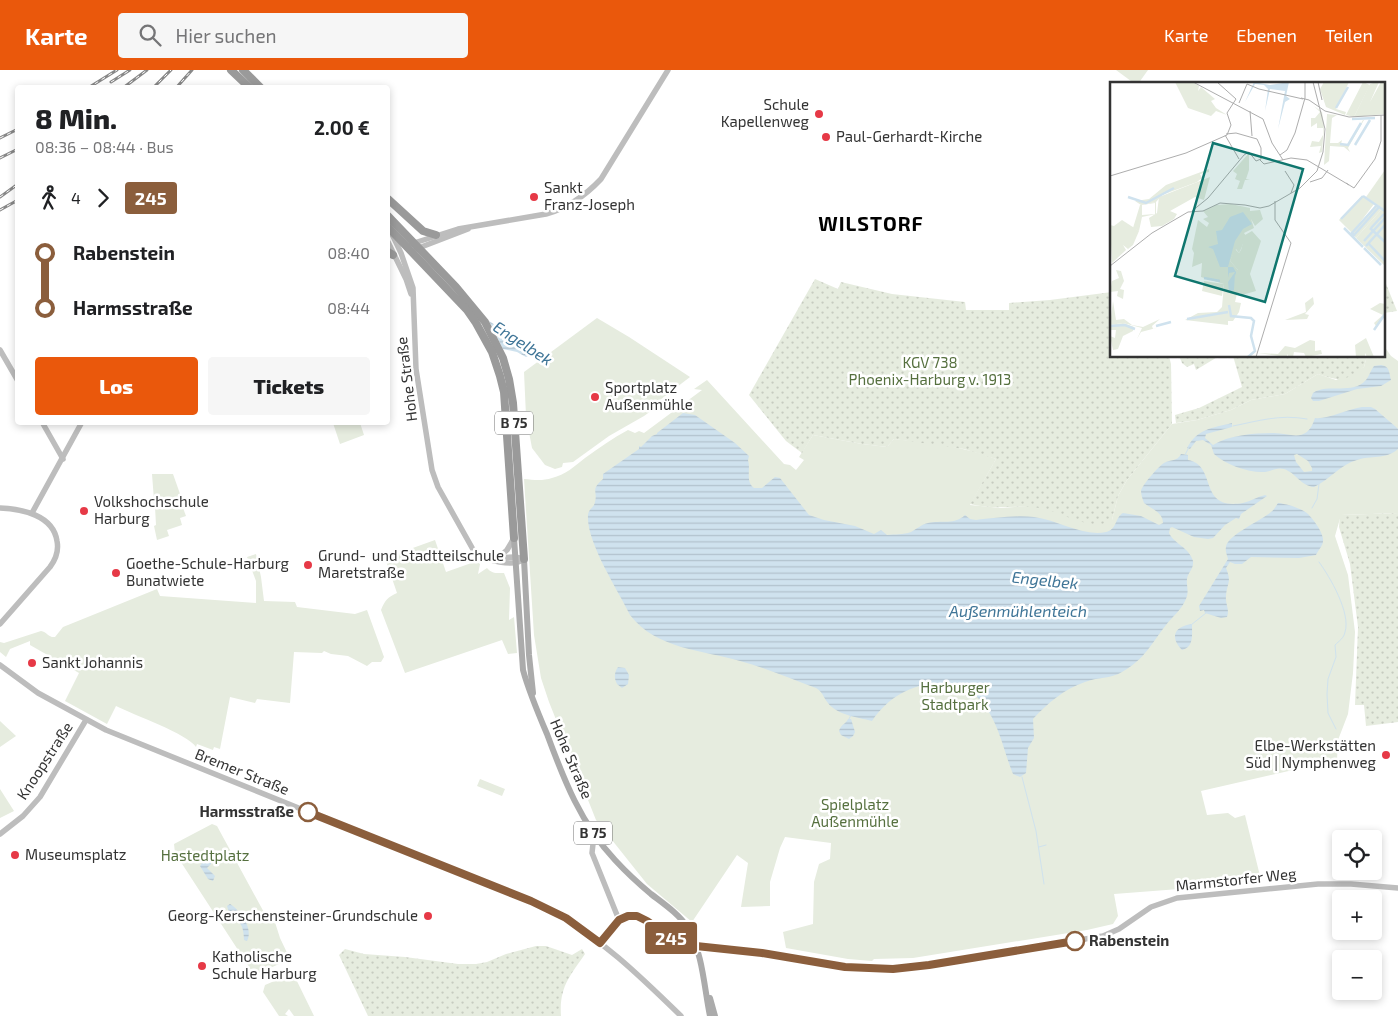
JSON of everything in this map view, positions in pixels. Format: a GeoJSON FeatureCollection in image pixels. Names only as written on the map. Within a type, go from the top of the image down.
{"type":"FeatureCollection","features":[{"type":"Feature","properties":{"kind":"highway"},"geometry":{"type":"LineString","coordinates":[[231,70],[256,85]]}},
{"type":"Feature","properties":{"kind":"highway"},"geometry":{"type":"LineString","coordinates":[[243,70],[257,85]]}},
{"type":"Feature","properties":{"kind":"highway"},"geometry":{"type":"LineString","coordinates":[[390,201],[422,231],[436,235]]}},
{"type":"Feature","properties":{"kind":"highway","name":"B 75"},"geometry":{"type":"LineString","coordinates":[[390,218],[472,305],[492,336],[503,358],[506,413],[524,559]]}},
{"type":"Feature","properties":{"kind":"highway","name":"B 75"},"geometry":{"type":"LineString","coordinates":[[390,229],[453,295],[476,323],[504,376]]}},
{"type":"Feature","properties":{"kind":"highway","name":"B 75"},"geometry":{"type":"LineString","coordinates":[[514,538],[515,485]]}},
{"type":"Feature","properties":{"kind":"main road"},"geometry":{"type":"LineString","coordinates":[[392,252],[481,226],[552,212],[570,205],[591,190],[601,179],[668,70]]}},
{"type":"Feature","properties":{"kind":"main road"},"geometry":{"type":"LineString","coordinates":[[392,252],[436,235],[466,227],[481,226]]}},
{"type":"Feature","properties":{"kind":"main road"},"geometry":{"type":"LineString","coordinates":[[390,240],[392,252]]}},
{"type":"Feature","properties":{"kind":"main road","name":"Hohe Straße"},"geometry":{"type":"LineString","coordinates":[[392,252],[406,279],[413,298],[416,369],[435,480],[473,550],[478,555],[487,559]]}},
{"type":"Feature","properties":{"kind":"main road"},"geometry":{"type":"LineString","coordinates":[[1,352],[15,376]]}},
{"type":"Feature","properties":{"kind":"main road"},"geometry":{"type":"LineString","coordinates":[[44,425],[63,459]]}},
{"type":"Feature","properties":{"kind":"main road"},"geometry":{"type":"LineString","coordinates":[[32,514],[80,425]]}},
{"type":"Feature","properties":{"kind":"main road"},"geometry":{"type":"LineString","coordinates":[[0,508],[22,510],[32,514],[53,528],[57,541],[57,554],[50,567],[0,624]]}},
{"type":"Feature","properties":{"kind":"main road"},"geometry":{"type":"LineString","coordinates":[[497,558],[507,550],[514,538]]}},
{"type":"Feature","properties":{"kind":"main road","name":"B 75"},"geometry":{"type":"LineString","coordinates":[[514,538],[515,560]]}},
{"type":"Feature","properties":{"kind":"main road"},"geometry":{"type":"LineString","coordinates":[[487,559],[515,560]]}},
{"type":"Feature","properties":{"kind":"main road"},"geometry":{"type":"LineString","coordinates":[[487,559],[524,559]]}},
{"type":"Feature","properties":{"kind":"main road","name":"Hohe Straße"},"geometry":{"type":"LineString","coordinates":[[524,559],[531,682],[537,709]]}},
{"type":"Feature","properties":{"kind":"main road","name":"Hohe Straße"},"geometry":{"type":"LineString","coordinates":[[515,560],[522,663],[528,689],[571,796],[614,859],[635,881],[677,915],[689,930],[715,1016]]}},
{"type":"Feature","properties":{"kind":"main road","name":"Bremer Straße"},"geometry":{"type":"LineString","coordinates":[[0,665],[38,693],[106,730],[531,901],[566,918],[636,972],[681,1016]]}},
{"type":"Feature","properties":{"kind":"main road","name":"Knoopstraße"},"geometry":{"type":"LineString","coordinates":[[0,834],[25,814],[40,797],[86,720]]}},
{"type":"Feature","properties":{"kind":"main road"},"geometry":{"type":"LineString","coordinates":[[598,838],[592,847],[592,853],[619,920],[600,943]]}},
{"type":"Feature","properties":{"kind":"main road","name":"Marmstorfer Weg"},"geometry":{"type":"LineString","coordinates":[[619,920],[628,916],[640,917],[671,938],[696,946],[762,953],[845,967],[893,969],[1103,936],[1119,929],[1151,907],[1177,898],[1318,884],[1351,884],[1398,888]]}},
{"type":"Feature","properties":{"kind":"main road","name":"Hohe Straße"},"geometry":{"type":"LineString","coordinates":[[705,983],[710,1016]]}},
{"type":"Feature","properties":{"kind":"green space"},"geometry":{"type":"Polygon","coordinates":[[[1116,70],[1148,70],[1139,82],[1132,82],[1116,70]]]}},
{"type":"Feature","properties":{"kind":"green space","name":"KGV 738 Phoenix-Harburg v. 1913"},"geometry":{"type":"Polygon","coordinates":[[[815,279],[838,289],[841,282],[892,294],[965,302],[966,310],[1009,310],[1009,303],[1110,292],[1110,358],[1170,358],[1172,424],[1127,480],[1118,496],[1112,520],[1098,524],[1080,521],[1038,508],[990,507],[970,504],[996,459],[964,449],[894,439],[887,447],[813,435],[802,453],[786,441],[749,395],[815,279]]]}},
{"type":"Feature","properties":{"kind":"green space"},"geometry":{"type":"Polygon","coordinates":[[[1386,284],[1397,311],[1386,313],[1386,284]]]}},
{"type":"Feature","properties":{"kind":"green space","name":"Sportplatz Außenmühle"},"geometry":{"type":"Polygon","coordinates":[[[597,318],[690,377],[656,403],[655,408],[644,416],[609,436],[573,462],[563,463],[562,467],[555,469],[545,465],[532,448],[526,416],[524,372],[597,318]]]}},
{"type":"Feature","properties":{"kind":"green space","name":"Harburger Stadtpark"},"geometry":{"type":"Polygon","coordinates":[[[1386,349],[1398,361],[1398,513],[1341,515],[1335,536],[1348,575],[1355,632],[1348,714],[1338,740],[1337,760],[1201,791],[1207,815],[1228,813],[1235,818],[1245,815],[1261,880],[1114,894],[1118,916],[1113,924],[1087,930],[913,958],[874,959],[872,961],[848,959],[786,948],[783,932],[813,924],[814,882],[819,864],[830,859],[831,843],[785,837],[770,882],[770,906],[741,907],[748,863],[737,855],[692,922],[647,884],[596,820],[541,678],[534,635],[524,479],[542,480],[557,477],[628,430],[635,433],[639,431],[644,433],[702,390],[694,389],[707,380],[784,464],[790,465],[796,470],[804,460],[799,457],[813,435],[887,447],[894,439],[946,446],[996,459],[970,505],[1001,508],[1030,506],[1112,520],[1118,496],[1127,480],[1172,424],[1197,420],[1231,410],[1251,400],[1285,394],[1318,374],[1336,380],[1364,367],[1366,358],[1386,358],[1386,349]]]}},
{"type":"Feature","properties":{"kind":"green space"},"geometry":{"type":"Polygon","coordinates":[[[1180,358],[1216,358],[1196,370],[1194,364],[1187,367],[1180,358]]]}},
{"type":"Feature","properties":{"kind":"green space"},"geometry":{"type":"Polygon","coordinates":[[[1234,358],[1366,358],[1364,367],[1342,379],[1318,374],[1285,394],[1251,400],[1231,410],[1197,420],[1176,423],[1175,415],[1199,408],[1242,387],[1234,358]]]}},
{"type":"Feature","properties":{"kind":"green space"},"geometry":{"type":"Polygon","coordinates":[[[334,425],[361,425],[364,435],[340,444],[334,425]]]}},
{"type":"Feature","properties":{"kind":"green space"},"geometry":{"type":"Polygon","coordinates":[[[152,474],[173,474],[186,516],[180,518],[182,525],[167,530],[169,536],[157,540],[154,526],[156,525],[155,507],[152,506],[152,500],[154,500],[152,474]]]}},
{"type":"Feature","properties":{"kind":"green space"},"geometry":{"type":"Polygon","coordinates":[[[1398,513],[1398,722],[1366,726],[1364,705],[1355,705],[1358,627],[1350,564],[1339,527],[1340,515],[1398,513]]]}},
{"type":"Feature","properties":{"kind":"green space"},"geometry":{"type":"Polygon","coordinates":[[[435,540],[446,572],[477,561],[480,564],[478,574],[487,568],[493,572],[504,573],[510,588],[509,620],[514,617],[517,653],[508,654],[502,640],[405,673],[381,610],[387,599],[397,593],[385,558],[435,540]]]}},
{"type":"Feature","properties":{"kind":"green space"},"geometry":{"type":"Polygon","coordinates":[[[256,554],[264,601],[295,602],[297,607],[355,614],[367,610],[384,657],[381,662],[372,662],[367,666],[348,656],[331,654],[324,651],[322,653],[294,652],[290,703],[257,699],[255,703],[230,697],[220,749],[214,747],[213,750],[197,744],[196,747],[183,736],[116,706],[107,724],[65,701],[79,673],[30,645],[30,641],[10,649],[6,657],[0,652],[0,642],[4,643],[41,631],[51,637],[55,637],[63,627],[157,589],[160,596],[256,603],[256,581],[247,557],[256,554]]]}},
{"type":"Feature","properties":{"kind":"green space"},"geometry":{"type":"Polygon","coordinates":[[[0,721],[16,736],[0,747],[0,721]]]}},
{"type":"Feature","properties":{"kind":"green space"},"geometry":{"type":"Polygon","coordinates":[[[480,779],[505,789],[502,796],[477,786],[480,779]]]}},
{"type":"Feature","properties":{"kind":"green space"},"geometry":{"type":"Polygon","coordinates":[[[0,789],[14,811],[0,818],[0,789]]]}},
{"type":"Feature","properties":{"kind":"green space","name":"Hastedtplatz"},"geometry":{"type":"Polygon","coordinates":[[[212,824],[217,826],[266,916],[273,916],[280,938],[290,959],[257,974],[253,973],[175,853],[174,844],[212,824]]]}},
{"type":"Feature","properties":{"kind":"green space"},"geometry":{"type":"Polygon","coordinates":[[[536,946],[546,946],[572,955],[582,949],[585,954],[570,976],[564,989],[561,1016],[368,1016],[339,955],[345,949],[364,954],[458,964],[476,964],[536,946]]]}},
{"type":"Feature","properties":{"kind":"green space"},"geometry":{"type":"Polygon","coordinates":[[[293,973],[314,1016],[294,1016],[289,1009],[285,1014],[288,1016],[279,1016],[263,992],[265,985],[293,973]]]}},
{"type":"Feature","properties":{"kind":"water"},"geometry":{"type":"Polygon","coordinates":[[[489,321],[539,353],[537,356],[533,354],[526,357],[517,352],[503,349],[489,321]]]}},
{"type":"Feature","properties":{"kind":"water"},"geometry":{"type":"Polygon","coordinates":[[[1381,365],[1388,368],[1391,380],[1381,386],[1357,389],[1319,401],[1313,401],[1311,398],[1313,393],[1319,390],[1354,387],[1361,384],[1366,380],[1374,366],[1381,365]]]}},
{"type":"Feature","properties":{"kind":"water"},"geometry":{"type":"Polygon","coordinates":[[[1362,407],[1375,409],[1398,429],[1398,449],[1388,455],[1351,462],[1314,487],[1309,486],[1284,469],[1279,468],[1259,472],[1231,465],[1214,454],[1211,445],[1203,440],[1196,441],[1190,449],[1187,448],[1200,433],[1232,423],[1232,427],[1206,434],[1205,438],[1213,445],[1227,439],[1251,434],[1299,435],[1308,431],[1315,418],[1362,407]],[[1297,454],[1294,455],[1296,462],[1304,472],[1312,471],[1308,461],[1297,454]]]}},
{"type":"Feature","properties":{"kind":"water","name":"Außenmühlenteich"},"geometry":{"type":"Polygon","coordinates":[[[683,413],[695,415],[735,443],[749,456],[749,479],[754,488],[762,488],[775,477],[780,478],[809,515],[855,526],[874,534],[881,530],[887,535],[905,534],[925,524],[957,520],[965,515],[970,519],[976,520],[1027,516],[1097,533],[1110,531],[1123,513],[1141,516],[1159,525],[1163,523],[1161,516],[1144,503],[1141,491],[1147,480],[1162,465],[1176,459],[1181,454],[1188,455],[1188,460],[1197,464],[1203,470],[1213,494],[1219,500],[1229,504],[1243,503],[1265,495],[1267,496],[1241,514],[1239,519],[1236,518],[1225,525],[1213,538],[1194,537],[1172,527],[1170,528],[1169,533],[1171,537],[1188,552],[1193,561],[1193,566],[1188,574],[1187,595],[1183,604],[1147,651],[1130,667],[1118,674],[1090,680],[1070,688],[1033,719],[1034,738],[1028,748],[1026,773],[1020,777],[1013,774],[998,732],[985,706],[977,697],[965,689],[943,684],[919,686],[908,690],[888,703],[872,721],[837,710],[828,703],[822,693],[816,688],[750,664],[666,642],[641,626],[630,615],[597,552],[589,526],[588,515],[594,504],[596,488],[603,479],[603,474],[639,449],[639,446],[641,447],[652,436],[683,413]]]}},
{"type":"Feature","properties":{"kind":"water"},"geometry":{"type":"Polygon","coordinates":[[[1278,503],[1302,510],[1315,523],[1323,538],[1322,545],[1316,555],[1299,558],[1251,557],[1242,564],[1230,562],[1226,568],[1229,580],[1226,596],[1227,617],[1221,618],[1205,613],[1204,610],[1200,611],[1199,606],[1228,559],[1226,547],[1228,542],[1238,533],[1266,516],[1278,503]]]}},
{"type":"Feature","properties":{"kind":"water"},"geometry":{"type":"Polygon","coordinates":[[[1191,624],[1192,640],[1189,646],[1182,650],[1176,641],[1176,633],[1185,625],[1191,624]]]}},
{"type":"Feature","properties":{"kind":"water"},"geometry":{"type":"Polygon","coordinates":[[[618,667],[625,668],[629,675],[628,684],[622,688],[615,680],[615,673],[618,667]]]}},
{"type":"Feature","properties":{"kind":"water"},"geometry":{"type":"Polygon","coordinates":[[[848,719],[851,719],[855,732],[849,739],[841,735],[839,731],[848,719]]]}},
{"type":"Feature","properties":{"kind":"water"},"geometry":{"type":"Polygon","coordinates":[[[206,857],[211,860],[211,864],[207,868],[215,876],[213,881],[208,879],[200,866],[206,857]]]}},
{"type":"Feature","properties":{"kind":"water"},"geometry":{"type":"Polygon","coordinates":[[[230,904],[245,920],[249,931],[247,941],[244,940],[240,923],[229,912],[227,906],[230,904]]]}},
{"type":"Feature","properties":{"kind":"waterway","name":"Engelbek"},"geometry":{"type":"LineString","coordinates":[[539,354],[546,358]]}},
{"type":"Feature","properties":{"kind":"waterway"},"geometry":{"type":"LineString","coordinates":[[1233,426],[1260,420],[1288,417],[1307,419]]}},
{"type":"Feature","properties":{"kind":"waterway","name":"Engelbek"},"geometry":{"type":"LineString","coordinates":[[1185,455],[1189,447]]}},
{"type":"Feature","properties":{"kind":"waterway"},"geometry":{"type":"LineString","coordinates":[[1312,508],[1317,499],[1319,484]]}},
{"type":"Feature","properties":{"kind":"waterway"},"geometry":{"type":"LineString","coordinates":[[1319,562],[1329,577],[1342,605],[1346,624],[1344,636],[1335,645],[1336,657],[1328,679],[1328,713],[1336,729]]}},
{"type":"Feature","properties":{"kind":"waterway"},"geometry":{"type":"LineString","coordinates":[[1191,625],[1206,613]]}},
{"type":"Feature","properties":{"kind":"waterway"},"geometry":{"type":"LineString","coordinates":[[849,719],[851,715]]}},
{"type":"Feature","properties":{"kind":"waterway"},"geometry":{"type":"LineString","coordinates":[[1022,777],[1036,831],[1044,884]]}},
{"type":"Feature","properties":{"kind":"waterway"},"geometry":{"type":"LineString","coordinates":[[1039,847],[1046,845]]}},
{"type":"Feature","properties":{"kind":"railway"},"geometry":{"type":"LineString","coordinates":[[93,85],[117,70]]}},
{"type":"Feature","properties":{"kind":"railway"},"geometry":{"type":"LineString","coordinates":[[111,82],[130,70]]}},
{"type":"Feature","properties":{"kind":"railway"},"geometry":{"type":"LineString","coordinates":[[127,85],[147,70]]}},
{"type":"Feature","properties":{"kind":"railway"},"geometry":{"type":"LineString","coordinates":[[156,85],[171,70]]}},
{"type":"Feature","properties":{"kind":"railway"},"geometry":{"type":"LineString","coordinates":[[179,85],[192,70]]}},
{"type":"Feature","properties":{"kind":"railway"},"geometry":{"type":"LineString","coordinates":[[0,138],[15,130]]}},
{"type":"Feature","properties":{"kind":"railway"},"geometry":{"type":"LineString","coordinates":[[0,158],[15,150]]}},
{"type":"Feature","properties":{"kind":"railway"},"geometry":{"type":"LineString","coordinates":[[0,197],[15,186]]}},
{"type":"Feature","properties":{"kind":"railway"},"geometry":{"type":"LineString","coordinates":[[0,210],[15,202]]}},
{"type":"Feature","properties":{"kind":"bus line","name":"245"},"geometry":{"type":"LineString","coordinates":[[308,812],[531,901],[566,918],[600,943],[619,920],[628,916],[637,916],[643,918],[665,935],[679,942],[696,946],[734,949],[845,967],[893,969],[912,968],[1075,941]]}},
{"type":"Feature","properties":{"kind":"place","name":"Schule Kapellenweg"},"geometry":{"type":"Point","coordinates":[819,114]}},
{"type":"Feature","properties":{"kind":"place","name":"Paul-Gerhardt-Kirche"},"geometry":{"type":"Point","coordinates":[826,137]}},
{"type":"Feature","properties":{"kind":"place","name":"Sankt Franz-Joseph"},"geometry":{"type":"Point","coordinates":[534,197]}},
{"type":"Feature","properties":{"kind":"place","name":"Sportplatz Außenmühle"},"geometry":{"type":"Point","coordinates":[595,397]}},
{"type":"Feature","properties":{"kind":"place","name":"Volkshochschule Harburg"},"geometry":{"type":"Point","coordinates":[84,511]}},
{"type":"Feature","properties":{"kind":"place","name":"Grund‐ und Stadtteilschule Maretstraße"},"geometry":{"type":"Point","coordinates":[308,565]}},
{"type":"Feature","properties":{"kind":"place","name":"Goethe-Schule-Harburg Bunatwiete"},"geometry":{"type":"Point","coordinates":[116,573]}},
{"type":"Feature","properties":{"kind":"place","name":"Sankt Johannis"},"geometry":{"type":"Point","coordinates":[32,663]}},
{"type":"Feature","properties":{"kind":"place","name":"Elbe-Werkstätten Süd | Nymphenweg"},"geometry":{"type":"Point","coordinates":[1386,755]}},
{"type":"Feature","properties":{"kind":"place","name":"Harmsstraße"},"geometry":{"type":"Point","coordinates":[308,812]}},
{"type":"Feature","properties":{"kind":"place","name":"Museumsplatz"},"geometry":{"type":"Point","coordinates":[15,855]}},
{"type":"Feature","properties":{"kind":"place","name":"Georg-Kerschensteiner-Grundschule"},"geometry":{"type":"Point","coordinates":[428,916]}},
{"type":"Feature","properties":{"kind":"place","name":"Rabenstein"},"geometry":{"type":"Point","coordinates":[1075,941]}},
{"type":"Feature","properties":{"kind":"place","name":"Katholische Schule Harburg"},"geometry":{"type":"Point","coordinates":[202,966]}},
{"type":"Feature","properties":{"kind":"district","name":"WILSTORF"},"geometry":{"type":"Point","coordinates":[871,224]}},
{"type":"Feature","properties":{"kind":"park label","name":"Spielplatz Außenmühle"},"geometry":{"type":"Point","coordinates":[855,814]}}]}
